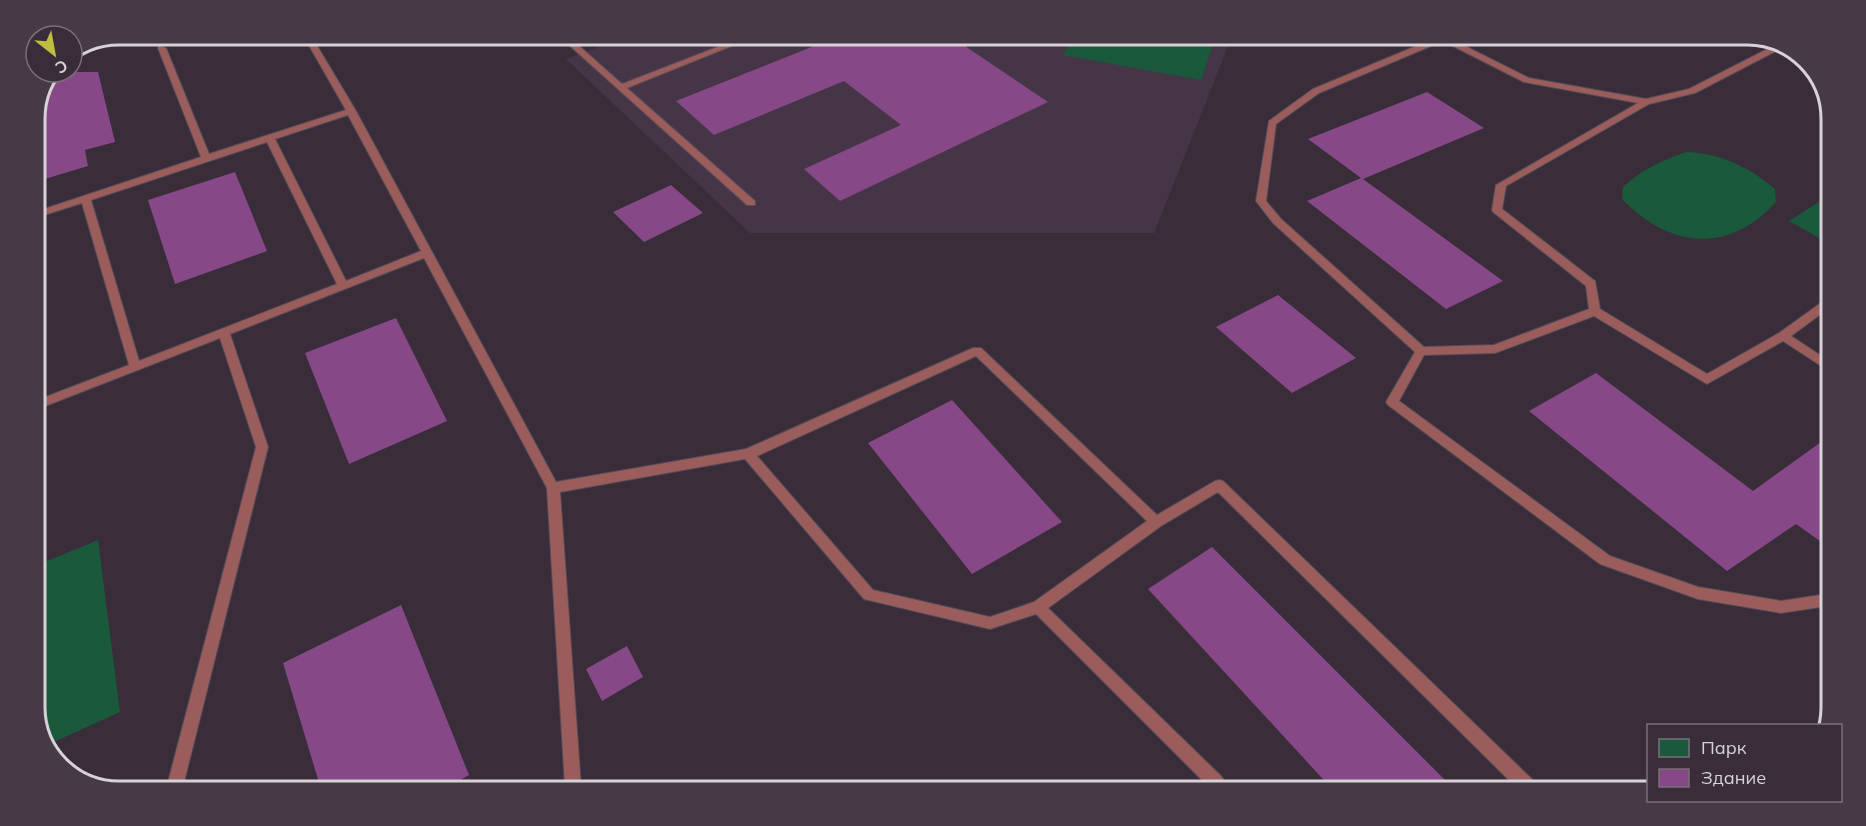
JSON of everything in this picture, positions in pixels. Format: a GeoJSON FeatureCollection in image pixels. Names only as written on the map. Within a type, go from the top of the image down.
{"type":"FeatureCollection","features":[{"type":"Feature","properties":{"kind":"lane"},"geometry":{"type":"LineString","coordinates":[[312,45],[351,111],[553,488],[571,781]]}},
{"type":"Feature","properties":{"kind":"lane"},"geometry":{"type":"LineString","coordinates":[[573,45],[751,202]]}},
{"type":"Feature","properties":{"kind":"lane"},"geometry":{"type":"LineString","coordinates":[[620,88],[730,45]]}},
{"type":"Feature","properties":{"kind":"lane"},"geometry":{"type":"LineString","coordinates":[[1427,45],[1316,92],[1272,123],[1261,201],[1277,221],[1421,351],[1495,349],[1595,311]]}},
{"type":"Feature","properties":{"kind":"lane"},"geometry":{"type":"LineString","coordinates":[[1459,45],[1527,80],[1646,102]]}},
{"type":"Feature","properties":{"kind":"lane"},"geometry":{"type":"LineString","coordinates":[[162,48],[206,158]]}},
{"type":"Feature","properties":{"kind":"lane"},"geometry":{"type":"LineString","coordinates":[[1773,50],[1692,91],[1646,102],[1501,185],[1497,210],[1591,284],[1595,311],[1707,380],[1783,336],[1821,309]]}},
{"type":"Feature","properties":{"kind":"lane"},"geometry":{"type":"LineString","coordinates":[[45,212],[351,111]]}},
{"type":"Feature","properties":{"kind":"lane"},"geometry":{"type":"LineString","coordinates":[[270,138],[343,286]]}},
{"type":"Feature","properties":{"kind":"lane"},"geometry":{"type":"LineString","coordinates":[[86,198],[135,367]]}},
{"type":"Feature","properties":{"kind":"lane"},"geometry":{"type":"LineString","coordinates":[[45,402],[427,253]]}},
{"type":"Feature","properties":{"kind":"lane"},"geometry":{"type":"LineString","coordinates":[[177,781],[262,447],[224,333]]}},
{"type":"Feature","properties":{"kind":"lane"},"geometry":{"type":"LineString","coordinates":[[1783,336],[1821,362]]}},
{"type":"Feature","properties":{"kind":"lane"},"geometry":{"type":"LineString","coordinates":[[553,488],[748,454],[977,351],[1156,522]]}},
{"type":"Feature","properties":{"kind":"lane"},"geometry":{"type":"LineString","coordinates":[[1421,351],[1392,402],[1605,560],[1698,593],[1781,607],[1821,601]]}},
{"type":"Feature","properties":{"kind":"lane"},"geometry":{"type":"LineString","coordinates":[[748,454],[869,595],[990,623],[1038,607],[1156,522],[1219,484],[1522,781]]}},
{"type":"Feature","properties":{"kind":"lane"},"geometry":{"type":"LineString","coordinates":[[1038,607],[1209,781]]}},
{"type":"Feature","properties":{"kind":"shaded area"},"geometry":{"type":"Polygon","coordinates":[[[604,45],[1229,45],[1154,233],[750,233],[566,59],[604,45]]]}},
{"type":"Feature","properties":{"kind":"green space"},"geometry":{"type":"Polygon","coordinates":[[[1068,45],[1213,45],[1201,80],[1063,55],[1068,45]]]}},
{"type":"Feature","properties":{"kind":"green space"},"geometry":{"type":"Polygon","coordinates":[[[1686,152],[1722,158],[1755,174],[1775,189],[1776,202],[1758,219],[1738,231],[1719,237],[1699,239],[1660,228],[1622,199],[1623,187],[1637,175],[1686,152]]]}},
{"type":"Feature","properties":{"kind":"green space"},"geometry":{"type":"Polygon","coordinates":[[[1821,201],[1821,239],[1789,221],[1821,201]]]}},
{"type":"Feature","properties":{"kind":"green space"},"geometry":{"type":"Polygon","coordinates":[[[98,540],[120,712],[54,742],[46,722],[45,712],[45,562],[98,540]]]}},
{"type":"Feature","properties":{"kind":"building"},"geometry":{"type":"Polygon","coordinates":[[[817,45],[963,45],[1048,102],[840,201],[804,169],[901,125],[844,81],[714,135],[676,101],[817,45]]]}},
{"type":"Feature","properties":{"kind":"building"},"geometry":{"type":"Polygon","coordinates":[[[84,72],[98,72],[115,142],[85,150],[88,166],[45,179],[45,114],[53,86],[54,84],[84,84],[84,72]]]}},
{"type":"Feature","properties":{"kind":"building"},"geometry":{"type":"Polygon","coordinates":[[[1427,92],[1484,128],[1363,179],[1503,281],[1446,309],[1307,201],[1361,178],[1308,139],[1427,92]]]}},
{"type":"Feature","properties":{"kind":"building"},"geometry":{"type":"Polygon","coordinates":[[[235,172],[267,251],[175,284],[148,200],[235,172]]]}},
{"type":"Feature","properties":{"kind":"building"},"geometry":{"type":"Polygon","coordinates":[[[671,185],[703,213],[644,242],[613,212],[671,185]]]}},
{"type":"Feature","properties":{"kind":"building"},"geometry":{"type":"Polygon","coordinates":[[[1278,295],[1356,358],[1292,393],[1216,327],[1278,295]]]}},
{"type":"Feature","properties":{"kind":"building"},"geometry":{"type":"Polygon","coordinates":[[[396,318],[447,421],[349,464],[305,353],[396,318]]]}},
{"type":"Feature","properties":{"kind":"building"},"geometry":{"type":"Polygon","coordinates":[[[1596,373],[1753,491],[1821,442],[1821,542],[1796,524],[1727,571],[1529,411],[1596,373]]]}},
{"type":"Feature","properties":{"kind":"building"},"geometry":{"type":"Polygon","coordinates":[[[952,400],[1062,522],[972,574],[868,443],[952,400]]]}},
{"type":"Feature","properties":{"kind":"building"},"geometry":{"type":"Polygon","coordinates":[[[1212,547],[1446,781],[1325,781],[1148,589],[1212,547]]]}},
{"type":"Feature","properties":{"kind":"building"},"geometry":{"type":"Polygon","coordinates":[[[401,605],[469,775],[458,781],[318,781],[283,663],[401,605]]]}},
{"type":"Feature","properties":{"kind":"building"},"geometry":{"type":"Polygon","coordinates":[[[627,646],[643,677],[602,701],[586,669],[627,646]]]}}]}
